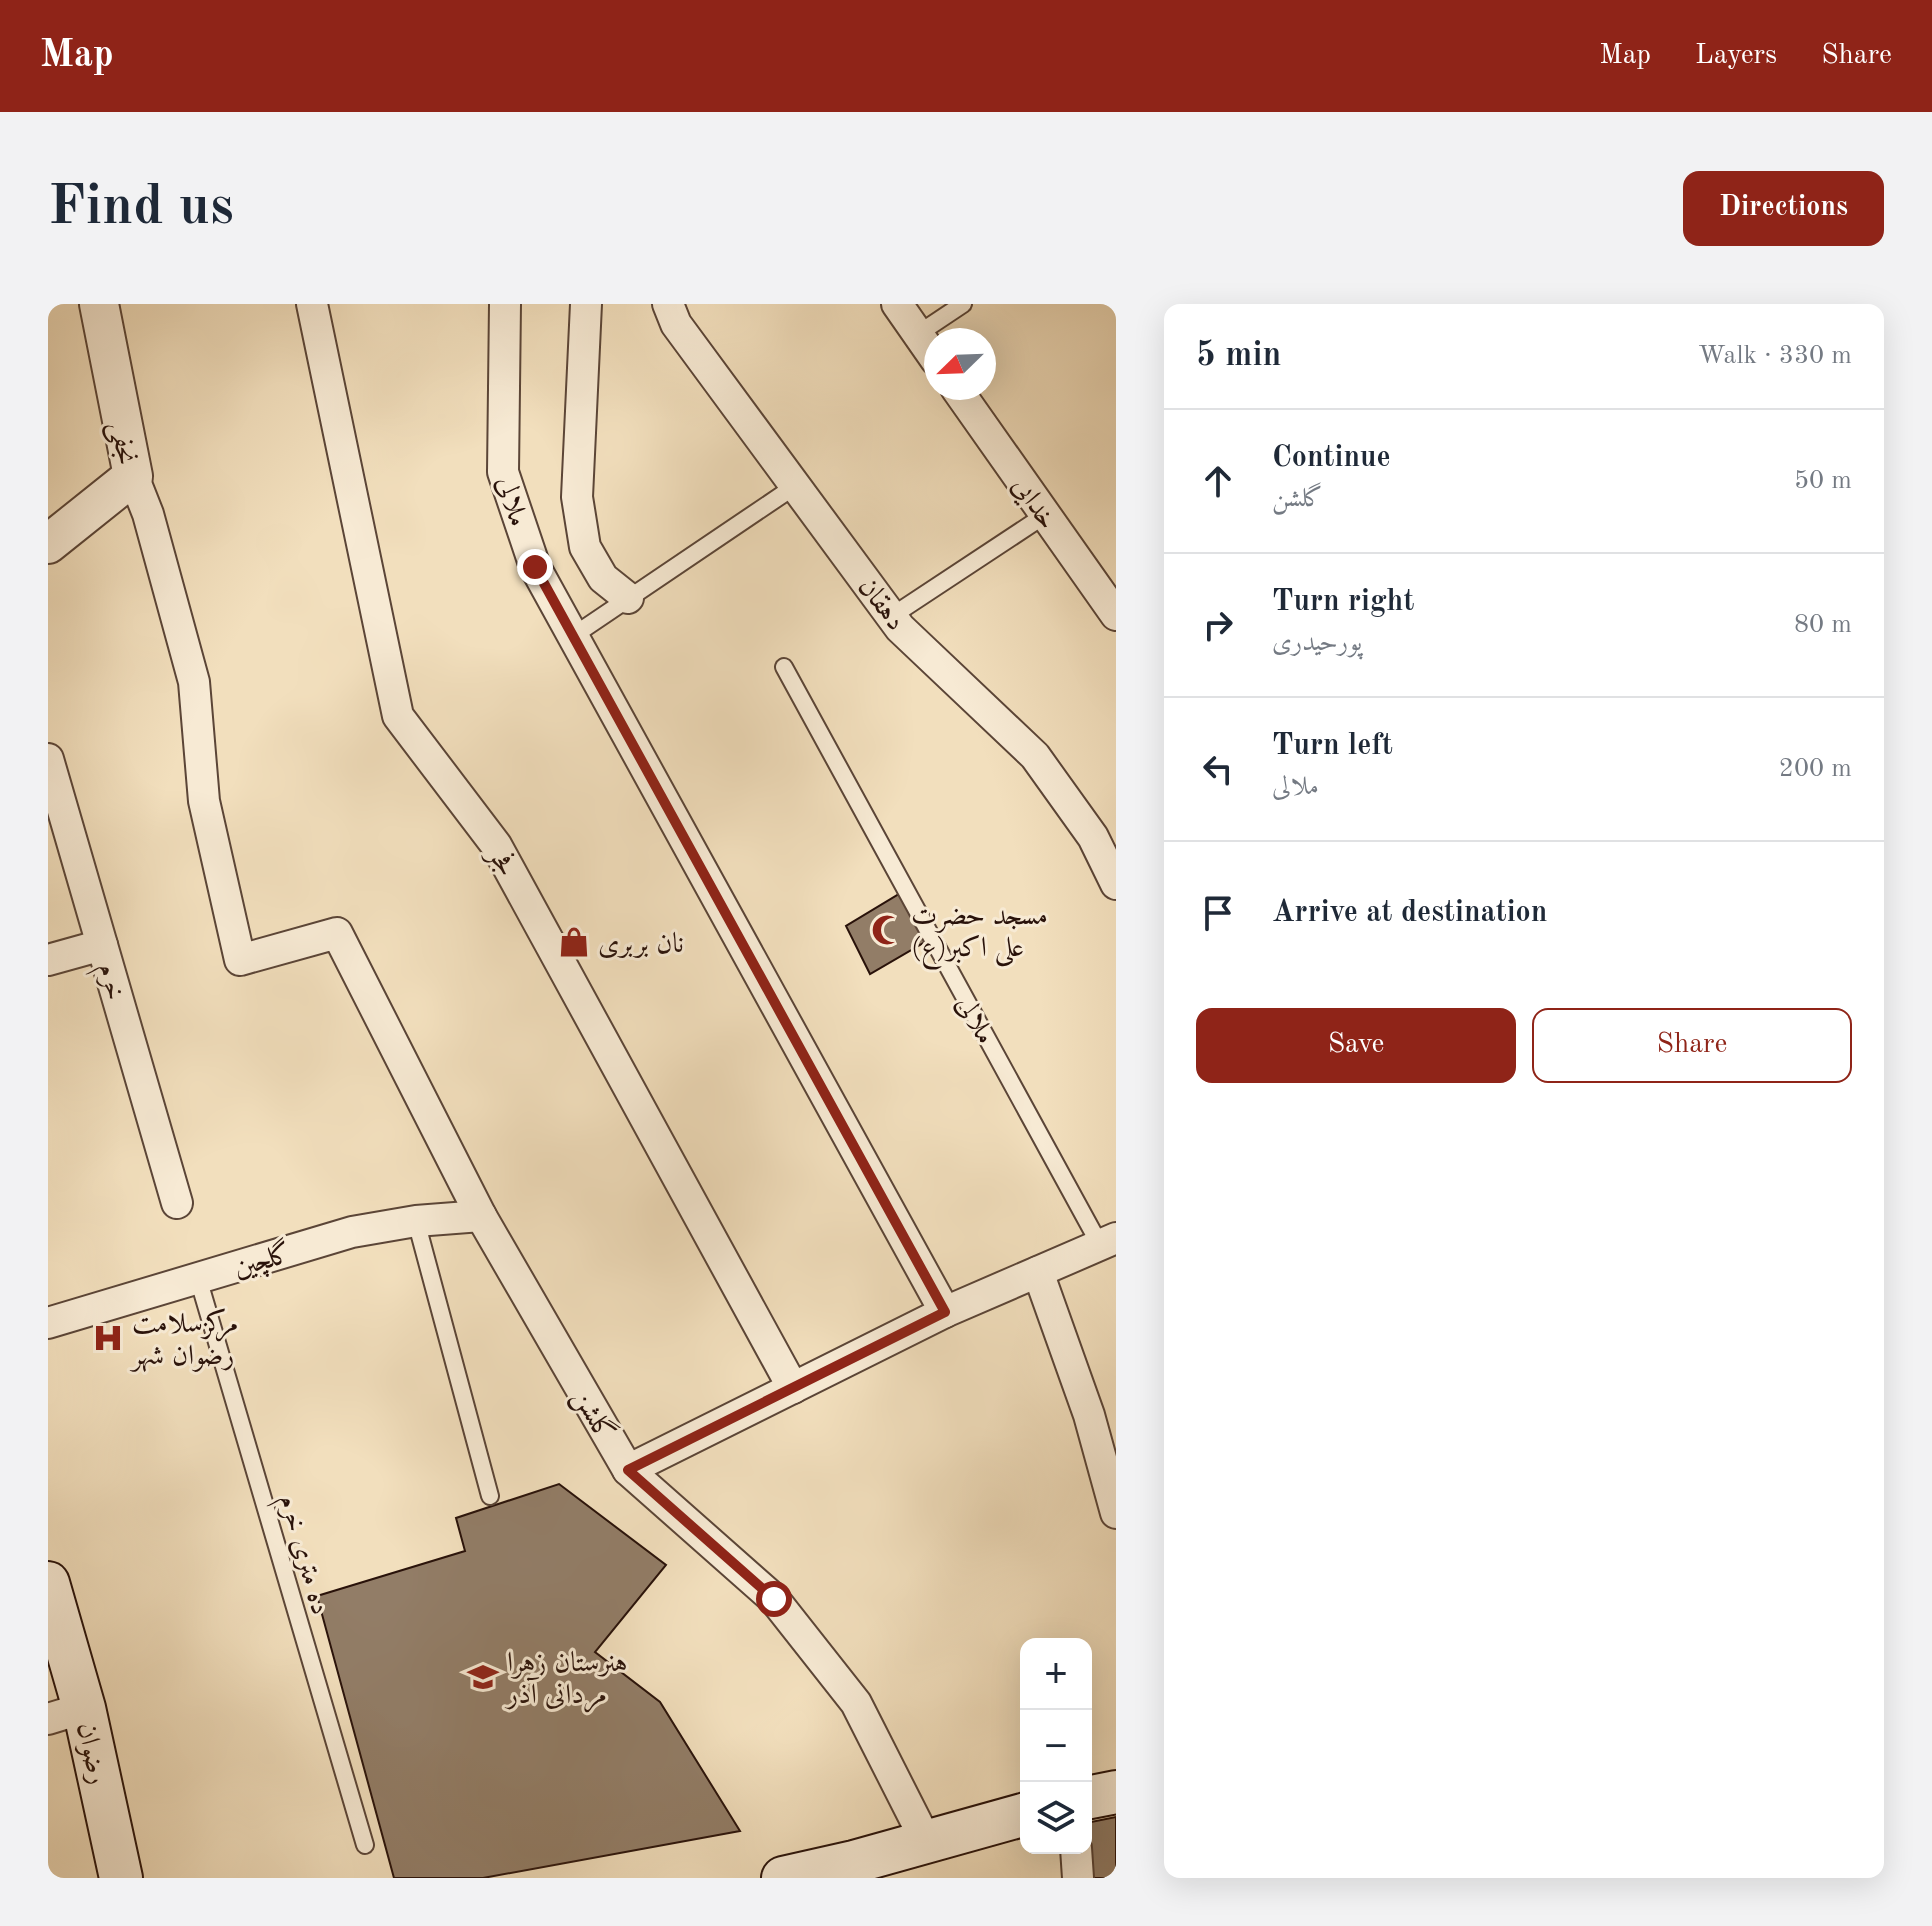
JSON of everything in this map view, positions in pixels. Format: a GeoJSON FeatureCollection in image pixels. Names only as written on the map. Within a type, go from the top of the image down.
{"type":"FeatureCollection","features":[{"type":"Feature","properties":{"kind":"main road","name":"رضوان"},"geometry":{"type":"LineString","coordinates":[[48,1583],[66,1713],[121,1878]]}},
{"type":"Feature","properties":{"kind":"main road"},"geometry":{"type":"LineString","coordinates":[[1092,1797],[1116,1792]]}},
{"type":"Feature","properties":{"kind":"main road"},"geometry":{"type":"LineString","coordinates":[[783,1878],[856,1870],[926,1841],[1020,1816]]}},
{"type":"Feature","properties":{"kind":"street","name":"نجفی"},"geometry":{"type":"LineString","coordinates":[[48,544],[133,476],[99,304]]}},
{"type":"Feature","properties":{"kind":"street","name":"فجر"},"geometry":{"type":"LineString","coordinates":[[312,304],[398,716],[496,845],[793,1388]]}},
{"type":"Feature","properties":{"kind":"street","name":"ملالی"},"geometry":{"type":"LineString","coordinates":[[505,304],[503,472],[535,567],[945,1312]]}},
{"type":"Feature","properties":{"kind":"street"},"geometry":{"type":"LineString","coordinates":[[586,304],[577,497],[585,547],[603,578],[628,598]]}},
{"type":"Feature","properties":{"kind":"street","name":"دهقان"},"geometry":{"type":"LineString","coordinates":[[668,304],[676,324],[900,628],[1035,756],[1093,837],[1116,884]]}},
{"type":"Feature","properties":{"kind":"street"},"geometry":{"type":"LineString","coordinates":[[897,304],[924,343]]}},
{"type":"Feature","properties":{"kind":"street","name":"خدایی"},"geometry":{"type":"LineString","coordinates":[[964,400],[1116,615]]}},
{"type":"Feature","properties":{"kind":"street","name":"گلشن"},"geometry":{"type":"LineString","coordinates":[[133,476],[148,514],[194,682],[204,801],[240,960],[337,933],[481,1216],[628,1470],[774,1599],[856,1703],[926,1841]]}},
{"type":"Feature","properties":{"kind":"street","name":"خرم"},"geometry":{"type":"LineString","coordinates":[[48,759],[177,1203]]}},
{"type":"Feature","properties":{"kind":"street"},"geometry":{"type":"LineString","coordinates":[[48,960],[102,945]]}},
{"type":"Feature","properties":{"kind":"street","name":"گلچین"},"geometry":{"type":"LineString","coordinates":[[48,1323],[352,1232],[416,1221],[481,1216]]}},
{"type":"Feature","properties":{"kind":"street"},"geometry":{"type":"LineString","coordinates":[[628,1470],[945,1312],[1108,1241]]}},
{"type":"Feature","properties":{"kind":"street"},"geometry":{"type":"LineString","coordinates":[[1038,1272],[1089,1415],[1116,1513]]}},
{"type":"Feature","properties":{"kind":"street"},"geometry":{"type":"LineString","coordinates":[[1076,1854],[1078,1878]]}},
{"type":"Feature","properties":{"kind":"lane"},"geometry":{"type":"LineString","coordinates":[[918,334],[963,304]]}},
{"type":"Feature","properties":{"kind":"lane"},"geometry":{"type":"LineString","coordinates":[[573,636],[795,486]]}},
{"type":"Feature","properties":{"kind":"lane"},"geometry":{"type":"LineString","coordinates":[[892,616],[1045,515]]}},
{"type":"Feature","properties":{"kind":"lane","name":"ملالی"},"geometry":{"type":"LineString","coordinates":[[784,667],[1108,1241]]}},
{"type":"Feature","properties":{"kind":"lane"},"geometry":{"type":"LineString","coordinates":[[416,1221],[490,1496]]}},
{"type":"Feature","properties":{"kind":"lane","name":"ده متری خرم"},"geometry":{"type":"LineString","coordinates":[[198,1278],[365,1845]]}},
{"type":"Feature","properties":{"kind":"building","name":"مسجد حضرت علی اکبر(ع)"},"geometry":{"type":"Polygon","coordinates":[[[904,891],[930,939],[870,974],[846,926],[904,891]]]}},
{"type":"Feature","properties":{"kind":"building","name":"هنرستان زهرا مردانی آذر"},"geometry":{"type":"Polygon","coordinates":[[[559,1484],[666,1565],[595,1652],[660,1702],[740,1831],[483,1878],[394,1878],[317,1596],[465,1551],[456,1518],[559,1484]]]}},
{"type":"Feature","properties":{"kind":"building"},"geometry":{"type":"Polygon","coordinates":[[[1116,1817],[1116,1878],[1086,1878],[1086,1854],[1092,1854],[1092,1822],[1116,1817]]]}},
{"type":"Feature","properties":{"kind":"place","name":"مسجد حضرت علی اکبر(ع)"},"geometry":{"type":"Point","coordinates":[887,930]}},
{"type":"Feature","properties":{"kind":"place","name":"نان بربری"},"geometry":{"type":"Point","coordinates":[574,942]}},
{"type":"Feature","properties":{"kind":"place","name":"مرکزسلامت رضوان شهر"},"geometry":{"type":"Point","coordinates":[108,1338]}},
{"type":"Feature","properties":{"kind":"place","name":"هنرستان زهرا مردانی آذر"},"geometry":{"type":"Point","coordinates":[483,1677]}},
{"type":"Feature","properties":{"kind":"route"},"geometry":{"type":"LineString","coordinates":[[535,567],[945,1312],[628,1470],[774,1599]]}}]}
